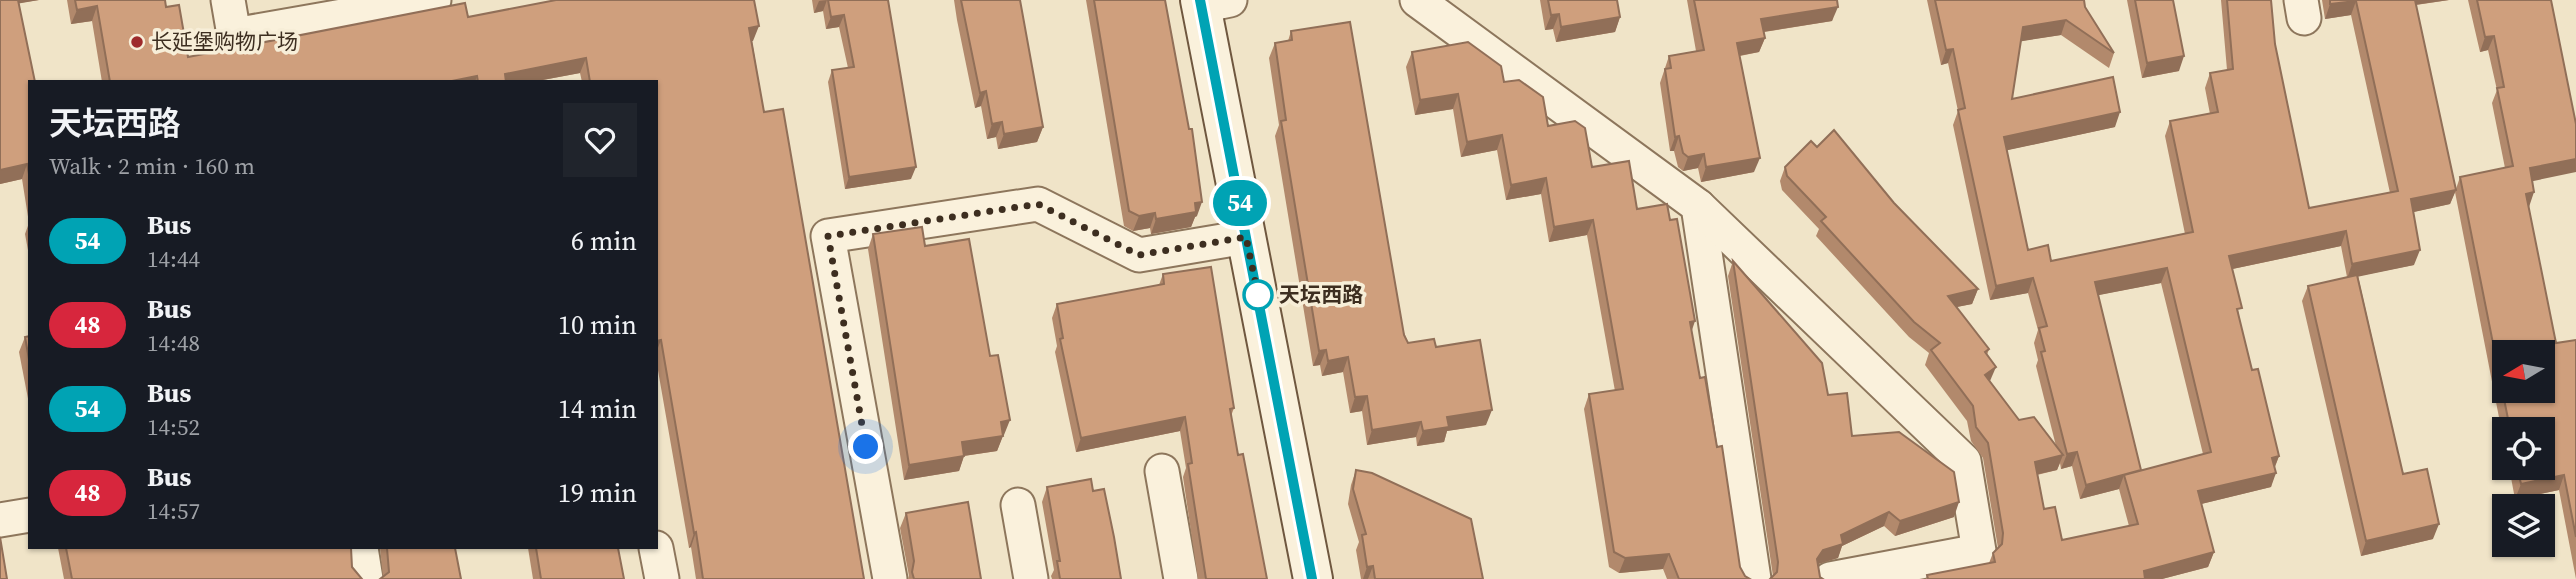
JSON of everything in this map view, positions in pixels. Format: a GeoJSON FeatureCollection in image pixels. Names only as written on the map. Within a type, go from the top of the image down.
{"type":"FeatureCollection","features":[{"type":"Feature","properties":{"kind":"street"},"geometry":{"type":"LineString","coordinates":[[228,0],[234,35],[434,0]]}},
{"type":"Feature","properties":{"kind":"street"},"geometry":{"type":"LineString","coordinates":[[1417,0],[1698,206],[1965,461],[1979,551],[1830,579]]}},
{"type":"Feature","properties":{"kind":"street"},"geometry":{"type":"LineString","coordinates":[[1211,2],[1246,237],[1312,579]]}},
{"type":"Feature","properties":{"kind":"street"},"geometry":{"type":"LineString","coordinates":[[890,579],[828,236],[1038,204],[1139,255],[1246,237]]}},
{"type":"Feature","properties":{"kind":"street"},"geometry":{"type":"LineString","coordinates":[[1698,206],[1754,579]]}},
{"type":"Feature","properties":{"kind":"street"},"geometry":{"type":"LineString","coordinates":[[1162,471],[1181,579]]}},
{"type":"Feature","properties":{"kind":"street"},"geometry":{"type":"LineString","coordinates":[[1018,505],[1031,579]]}},
{"type":"Feature","properties":{"kind":"street"},"geometry":{"type":"LineString","coordinates":[[0,520],[28,514]]}},
{"type":"Feature","properties":{"kind":"street"},"geometry":{"type":"LineString","coordinates":[[361,549],[366,579]]}},
{"type":"Feature","properties":{"kind":"street"},"geometry":{"type":"LineString","coordinates":[[656,549],[662,579]]}},
{"type":"Feature","properties":{"kind":"building"},"geometry":{"type":"Polygon","coordinates":[[[0,0],[18,0],[35,80],[28,80],[28,169],[27,164],[0,170],[0,0]]]}},
{"type":"Feature","properties":{"kind":"building"},"geometry":{"type":"Polygon","coordinates":[[[75,0],[165,0],[166,7],[179,5],[188,57],[465,3],[468,17],[556,0],[754,0],[759,26],[749,28],[764,112],[783,109],[864,579],[703,579],[661,340],[658,341],[658,80],[590,80],[586,58],[505,74],[506,80],[478,80],[477,76],[457,80],[110,80],[97,6],[77,10],[75,0]]]}},
{"type":"Feature","properties":{"kind":"building"},"geometry":{"type":"Polygon","coordinates":[[[828,0],[888,0],[916,167],[849,177],[832,70],[854,67],[844,15],[831,17],[828,0]]]}},
{"type":"Feature","properties":{"kind":"building"},"geometry":{"type":"Polygon","coordinates":[[[961,0],[1020,0],[1043,127],[1004,134],[1002,122],[992,124],[986,91],[980,93],[961,0]]]}},
{"type":"Feature","properties":{"kind":"building"},"geometry":{"type":"Polygon","coordinates":[[[1094,0],[1165,0],[1189,129],[1192,129],[1202,202],[1195,203],[1196,212],[1156,219],[1155,213],[1139,216],[1129,211],[1094,0]]]}},
{"type":"Feature","properties":{"kind":"building"},"geometry":{"type":"Polygon","coordinates":[[[1548,0],[1617,0],[1620,17],[1561,27],[1559,14],[1551,15],[1548,0]]]}},
{"type":"Feature","properties":{"kind":"building"},"geometry":{"type":"Polygon","coordinates":[[[1694,0],[1837,0],[1838,7],[1761,19],[1765,38],[1737,43],[1760,158],[1706,167],[1704,154],[1688,157],[1683,153],[1679,136],[1675,137],[1665,69],[1671,68],[1669,56],[1704,50],[1694,0]]]}},
{"type":"Feature","properties":{"kind":"building"},"geometry":{"type":"Polygon","coordinates":[[[1935,0],[2084,0],[2085,7],[2114,53],[2066,20],[2023,27],[2012,99],[2113,77],[2120,112],[2004,137],[2028,250],[2048,245],[2051,261],[2193,232],[2170,121],[2218,112],[2210,73],[2233,69],[2227,0],[2271,0],[2275,44],[2309,208],[2398,191],[2356,1],[2330,4],[2330,0],[2415,0],[2456,190],[2411,199],[2420,250],[2352,264],[2346,231],[2229,256],[2242,308],[2237,309],[2252,370],[2258,369],[2279,456],[2272,458],[2276,473],[2198,491],[2214,552],[2144,571],[2145,579],[1928,579],[1927,575],[1995,562],[1993,553],[2002,544],[2003,533],[1988,443],[1976,427],[1973,406],[1931,350],[1940,343],[1914,322],[1821,221],[1826,217],[1787,176],[1785,167],[1811,141],[1817,147],[1834,130],[1894,203],[1978,289],[1948,296],[1989,349],[1985,352],[1996,367],[1985,375],[2019,420],[2034,417],[2063,455],[2035,462],[2044,509],[2055,507],[2062,540],[2138,524],[2124,475],[2211,452],[2167,268],[2095,282],[2141,470],[2086,485],[2077,452],[2067,454],[2041,352],[2045,351],[2039,328],[2047,326],[2033,278],[1996,286],[1958,110],[1965,108],[1953,49],[1946,50],[1935,0]]]}},
{"type":"Feature","properties":{"kind":"building"},"geometry":{"type":"Polygon","coordinates":[[[2135,0],[2173,0],[2184,56],[2147,63],[2135,0]]]}},
{"type":"Feature","properties":{"kind":"building"},"geometry":{"type":"Polygon","coordinates":[[[2477,0],[2551,0],[2576,124],[2576,159],[2530,168],[2534,192],[2526,194],[2556,343],[2576,340],[2576,537],[2564,475],[2555,477],[2555,417],[2508,417],[2505,403],[2555,403],[2555,340],[2492,340],[2460,177],[2513,166],[2497,88],[2504,87],[2494,36],[2485,37],[2477,0]]]}},
{"type":"Feature","properties":{"kind":"building"},"geometry":{"type":"Polygon","coordinates":[[[1350,22],[1404,335],[1408,343],[1434,339],[1436,347],[1480,340],[1492,410],[1447,417],[1449,427],[1423,431],[1421,422],[1372,430],[1367,396],[1355,397],[1348,357],[1328,361],[1326,350],[1319,351],[1281,121],[1286,120],[1275,43],[1292,40],[1291,31],[1350,22]]]}},
{"type":"Feature","properties":{"kind":"building"},"geometry":{"type":"Polygon","coordinates":[[[1468,42],[1501,66],[1504,82],[1519,80],[1543,97],[1548,126],[1575,121],[1585,128],[1592,167],[1629,161],[1637,209],[1667,204],[1670,220],[1677,219],[1695,321],[1690,322],[1700,378],[1705,377],[1717,447],[1722,446],[1740,567],[1750,579],[1679,579],[1669,554],[1625,558],[1614,552],[1589,394],[1623,389],[1593,220],[1554,227],[1546,178],[1511,185],[1502,135],[1467,142],[1458,94],[1420,100],[1412,52],[1468,42]]]}},
{"type":"Feature","properties":{"kind":"building"},"geometry":{"type":"Polygon","coordinates":[[[922,227],[925,246],[969,239],[990,356],[998,355],[1010,420],[1001,422],[1003,436],[962,442],[964,456],[909,465],[873,234],[922,227]]]}},
{"type":"Feature","properties":{"kind":"building"},"geometry":{"type":"Polygon","coordinates":[[[1733,261],[1822,363],[1828,395],[1847,393],[1852,436],[1899,432],[1954,472],[1959,502],[1900,521],[1889,512],[1841,535],[1843,544],[1823,550],[1817,559],[1820,577],[1823,579],[1770,579],[1777,572],[1778,562],[1733,261]]]}},
{"type":"Feature","properties":{"kind":"building"},"geometry":{"type":"Polygon","coordinates":[[[1211,267],[1234,408],[1230,409],[1238,455],[1243,454],[1267,579],[1206,579],[1188,464],[1192,463],[1185,417],[1081,438],[1060,339],[1063,338],[1057,304],[1164,284],[1163,274],[1211,267]]]}},
{"type":"Feature","properties":{"kind":"building"},"geometry":{"type":"Polygon","coordinates":[[[2357,275],[2403,474],[2427,469],[2439,524],[2366,541],[2308,286],[2357,275]]]}},
{"type":"Feature","properties":{"kind":"building"},"geometry":{"type":"Polygon","coordinates":[[[1356,470],[1372,473],[1471,519],[1483,579],[1375,579],[1373,566],[1367,567],[1362,535],[1366,534],[1353,489],[1356,470]]]}},
{"type":"Feature","properties":{"kind":"building"},"geometry":{"type":"Polygon","coordinates":[[[1091,479],[1093,491],[1104,489],[1121,579],[1060,579],[1057,561],[1060,561],[1047,487],[1091,479]]]}},
{"type":"Feature","properties":{"kind":"building"},"geometry":{"type":"Polygon","coordinates":[[[2520,480],[2540,480],[2521,484],[2520,480]]]}},
{"type":"Feature","properties":{"kind":"building"},"geometry":{"type":"Polygon","coordinates":[[[968,502],[981,579],[914,579],[914,561],[906,513],[968,502]]]}},
{"type":"Feature","properties":{"kind":"building"},"geometry":{"type":"Polygon","coordinates":[[[0,537],[7,579],[0,579],[0,537]]]}},
{"type":"Feature","properties":{"kind":"building"},"geometry":{"type":"Polygon","coordinates":[[[66,549],[351,549],[352,567],[362,579],[72,579],[66,549]]]}},
{"type":"Feature","properties":{"kind":"building"},"geometry":{"type":"Polygon","coordinates":[[[387,549],[455,549],[461,579],[380,579],[389,572],[387,549]]]}},
{"type":"Feature","properties":{"kind":"building"},"geometry":{"type":"Polygon","coordinates":[[[536,549],[618,549],[624,579],[541,579],[536,549]]]}},
{"type":"Feature","properties":{"kind":"bus line","name":"54"},"geometry":{"type":"LineString","coordinates":[[1200,0],[1312,579]]}},
{"type":"Feature","properties":{"kind":"place","name":"长延堡购物广场"},"geometry":{"type":"Point","coordinates":[137,42]}},
{"type":"Feature","properties":{"kind":"place","name":"天坛西路"},"geometry":{"type":"Point","coordinates":[1258,295]}},
{"type":"Feature","properties":{"kind":"route"},"geometry":{"type":"LineString","coordinates":[[866,447],[828,236],[1038,204],[1139,255],[1246,237],[1258,295]]}}]}
